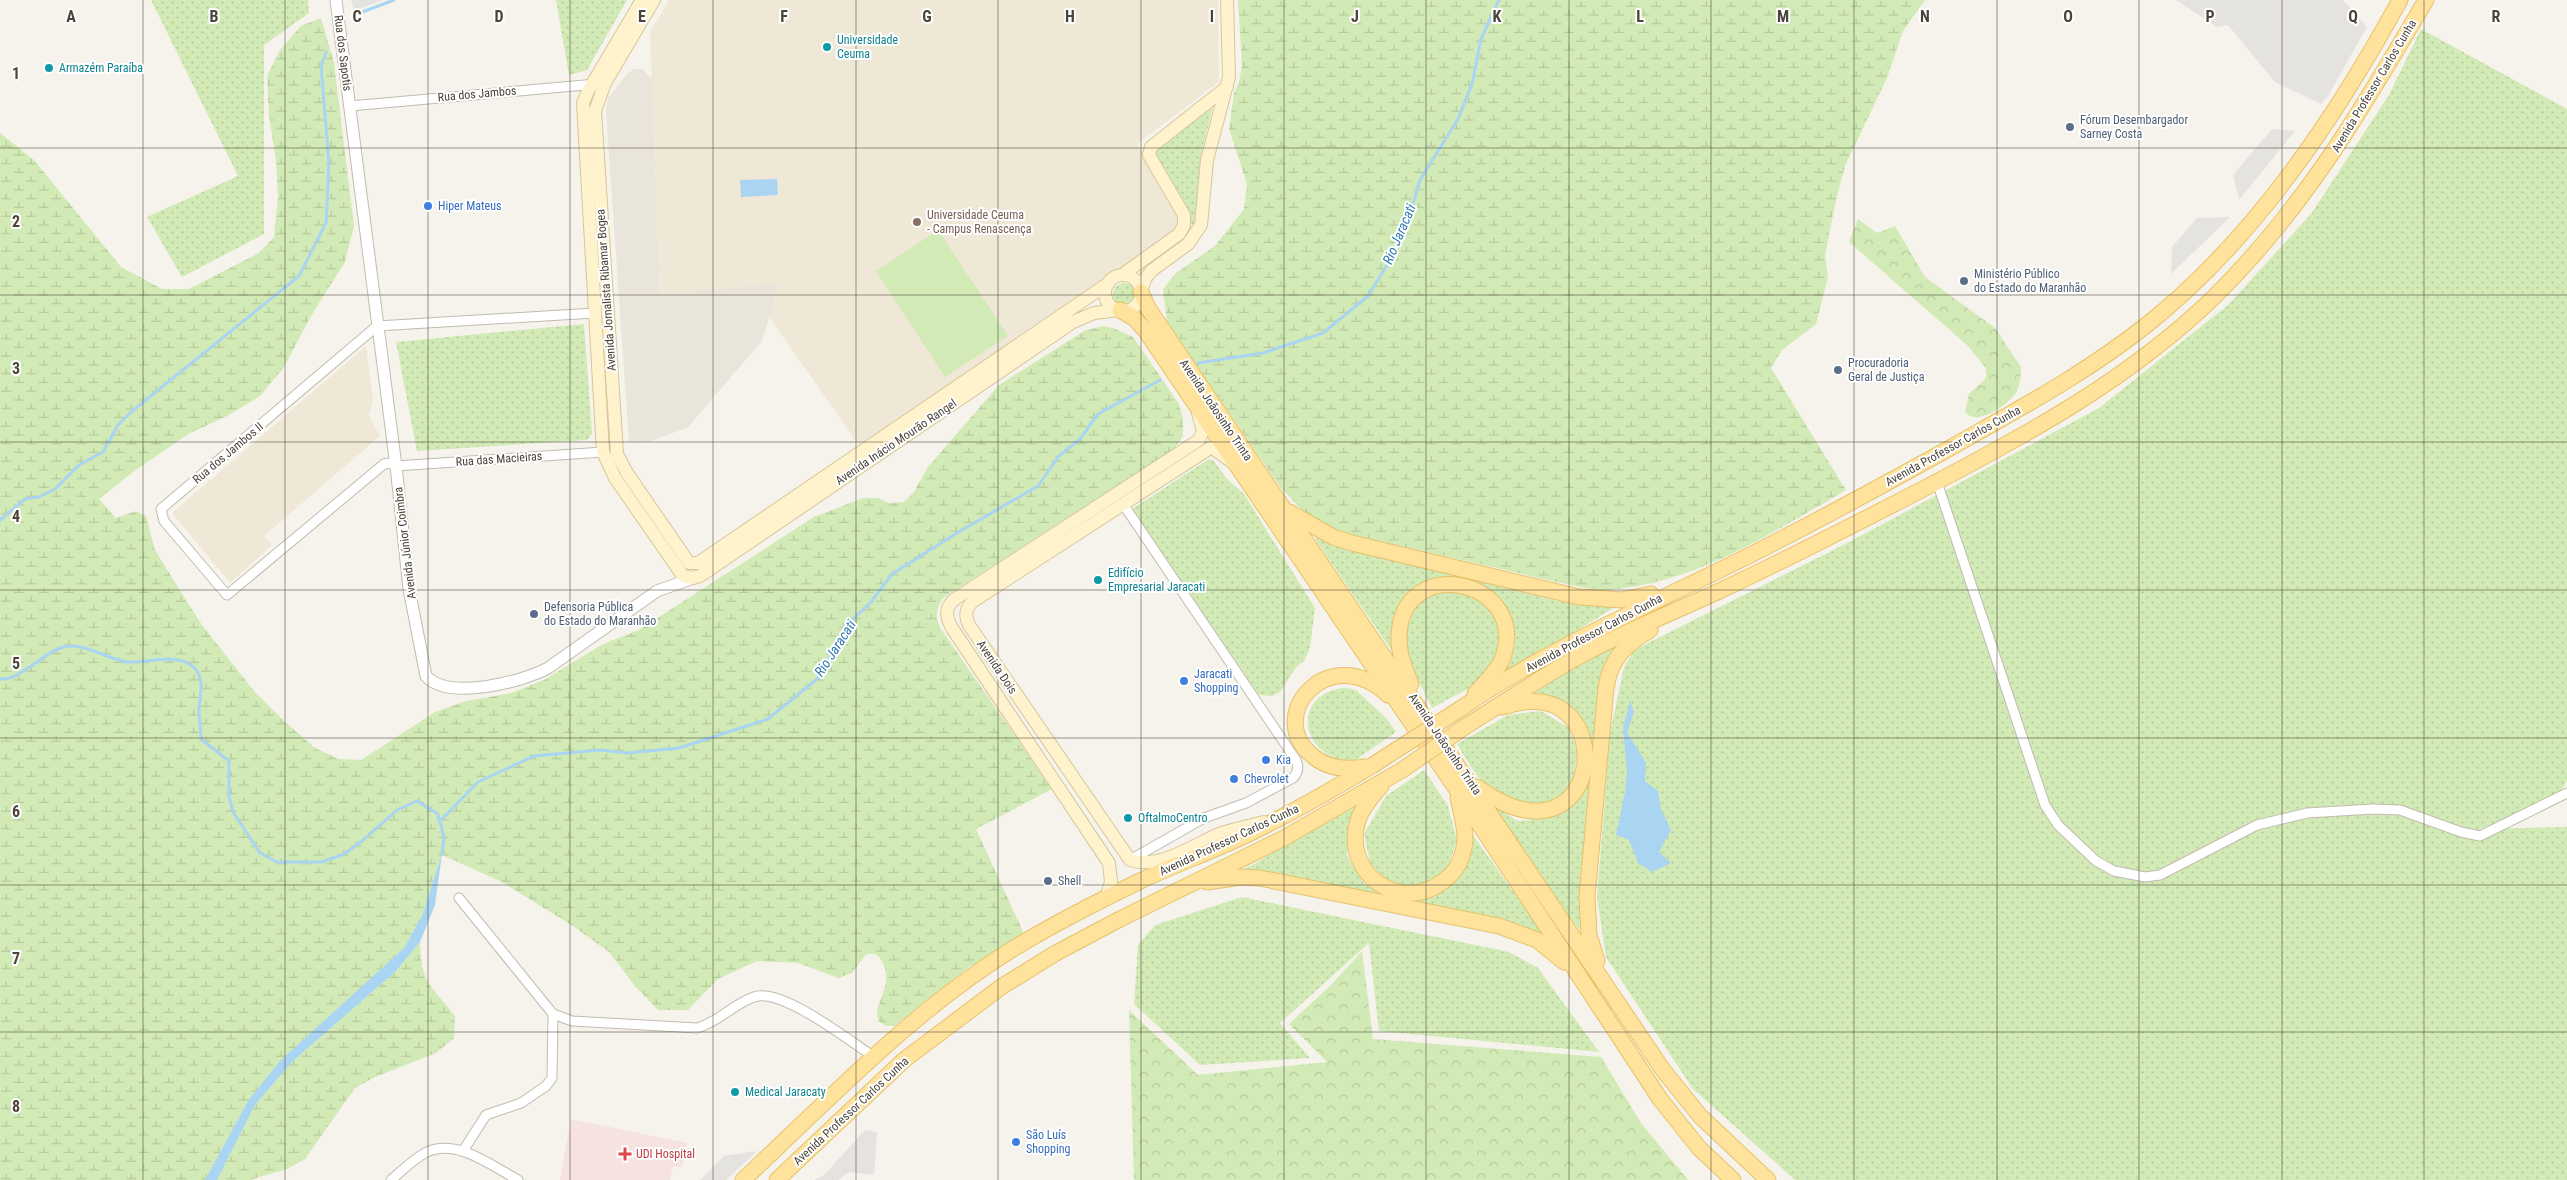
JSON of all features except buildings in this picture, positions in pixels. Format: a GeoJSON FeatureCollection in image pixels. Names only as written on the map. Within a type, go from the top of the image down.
{"type":"FeatureCollection","features":[{"type":"Feature","properties":{"kind":"main road","name":"Avenida Jornalista Ribamar Bogea"},"geometry":{"type":"LineString","coordinates":[[642,0],[598,83],[595,111],[616,454],[687,561],[691,564],[698,563]]}},
{"type":"Feature","properties":{"kind":"main road","name":"Avenida Jornalista Ribamar Bogea"},"geometry":{"type":"LineString","coordinates":[[654,0],[583,103],[603,452],[615,478],[678,571],[686,577],[698,577]]}},
{"type":"Feature","properties":{"kind":"main road"},"geometry":{"type":"LineString","coordinates":[[1227,0],[1227,87],[1208,160],[1203,219],[1198,231],[1188,244],[1151,271],[1145,279],[1135,306],[1120,310],[1111,306],[1106,297],[1109,283],[1179,234],[1185,221],[1184,215],[1149,155],[1151,147],[1227,87]]}},
{"type":"Feature","properties":{"kind":"main road","name":"Avenida Professor Carlos Cunha"},"geometry":{"type":"LineString","coordinates":[[743,1180],[874,1056],[933,1004],[968,978],[1018,946],[1106,898],[1281,818],[1374,765],[1463,707],[1618,618],[1696,581],[1863,496],[2010,414],[2096,362],[2158,316],[2210,266],[2257,214],[2332,117],[2400,0]]}},
{"type":"Feature","properties":{"kind":"main road","name":"Avenida Professor Carlos Cunha"},"geometry":{"type":"LineString","coordinates":[[777,1180],[869,1091],[962,1015],[1001,987],[1056,953],[1284,838],[1397,772],[1545,675],[1586,652],[1796,555],[1937,482],[2084,400],[2156,348],[2217,294],[2311,186],[2363,109],[2426,0]]}},
{"type":"Feature","properties":{"kind":"main road"},"geometry":{"type":"LineString","coordinates":[[2363,109],[2353,102],[2352,95],[2379,49],[2382,33]]}},
{"type":"Feature","properties":{"kind":"main road"},"geometry":{"type":"LineString","coordinates":[[2311,186],[2315,170],[2342,132],[2340,123],[2332,117]]}},
{"type":"Feature","properties":{"kind":"main road"},"geometry":{"type":"LineString","coordinates":[[1122,275],[1133,278],[1141,292]]}},
{"type":"Feature","properties":{"kind":"main road","name":"Avenida Inácio Mourão Rangel"},"geometry":{"type":"LineString","coordinates":[[698,563],[1109,283]]}},
{"type":"Feature","properties":{"kind":"main road","name":"Avenida Joãosinho Trinta"},"geometry":{"type":"LineString","coordinates":[[1141,292],[1148,308],[1199,385],[1417,702],[1461,783],[1585,984],[1660,1099],[1699,1148],[1733,1180]]}},
{"type":"Feature","properties":{"kind":"main road","name":"Avenida Inácio Mourão Rangel"},"geometry":{"type":"LineString","coordinates":[[698,577],[1073,322],[1094,313],[1120,310]]}},
{"type":"Feature","properties":{"kind":"main road","name":"Avenida Joãosinho Trinta"},"geometry":{"type":"LineString","coordinates":[[1120,310],[1140,323],[1409,718],[1461,783],[1609,989],[1664,1070],[1695,1110],[1727,1144],[1768,1180]]}},
{"type":"Feature","properties":{"kind":"main road","name":"Avenida Dois"},"geometry":{"type":"LineString","coordinates":[[1106,898],[1111,882],[1109,863],[952,628],[947,617],[949,605],[1199,440],[1203,431],[1194,402]]}},
{"type":"Feature","properties":{"kind":"main road","name":"Avenida Dois"},"geometry":{"type":"LineString","coordinates":[[1130,860],[968,626],[966,618],[967,609],[972,602],[1210,448],[1238,466]]}},
{"type":"Feature","properties":{"kind":"main road"},"geometry":{"type":"LineString","coordinates":[[1284,509],[1327,534],[1352,543],[1579,597],[1636,599],[1696,581]]}},
{"type":"Feature","properties":{"kind":"main road"},"geometry":{"type":"LineString","coordinates":[[1417,702],[1400,650],[1398,637],[1400,621],[1408,606],[1428,588],[1441,584],[1456,584],[1470,587],[1491,601],[1503,619],[1506,641],[1500,663],[1463,707]]}},
{"type":"Feature","properties":{"kind":"main road"},"geometry":{"type":"LineString","coordinates":[[1609,989],[1590,943],[1586,913],[1607,677],[1616,659],[1628,644],[1714,593]]}},
{"type":"Feature","properties":{"kind":"main road"},"geometry":{"type":"LineString","coordinates":[[1374,765],[1351,769],[1335,768],[1322,763],[1310,754],[1302,744],[1297,732],[1297,713],[1305,693],[1313,685],[1328,677],[1340,675],[1356,676],[1379,687],[1409,718]]}},
{"type":"Feature","properties":{"kind":"main road"},"geometry":{"type":"LineString","coordinates":[[1397,772],[1378,790],[1362,811],[1356,829],[1358,858],[1368,876],[1380,885],[1403,893],[1416,894],[1433,888],[1451,875],[1461,861],[1464,835],[1461,783],[1486,793],[1515,809],[1542,811],[1555,807],[1573,793],[1582,778],[1586,761],[1584,740],[1580,729],[1555,707],[1532,702],[1510,704],[1469,725]]}},
{"type":"Feature","properties":{"kind":"main road"},"geometry":{"type":"LineString","coordinates":[[1017,726],[1031,716]]}},
{"type":"Feature","properties":{"kind":"main road"},"geometry":{"type":"LineString","coordinates":[[1130,860],[1145,863],[1170,856],[1228,831],[1281,818]]}},
{"type":"Feature","properties":{"kind":"main road"},"geometry":{"type":"LineString","coordinates":[[1156,874],[1170,856]]}},
{"type":"Feature","properties":{"kind":"main road"},"geometry":{"type":"LineString","coordinates":[[1182,889],[1219,879],[1260,878],[1499,926],[1537,940],[1558,956],[1585,984]]}},
{"type":"Feature","properties":{"kind":"street","name":"Rua dos Sapotis"},"geometry":{"type":"LineString","coordinates":[[336,4],[350,106]]}},
{"type":"Feature","properties":{"kind":"street","name":"Rua dos Jambos"},"geometry":{"type":"LineString","coordinates":[[350,106],[598,83]]}},
{"type":"Feature","properties":{"kind":"street","name":"Avenida Júnior Coimbra"},"geometry":{"type":"LineString","coordinates":[[350,106],[396,466],[410,595],[426,676],[436,684],[470,687],[508,683],[534,675],[548,668],[657,591],[698,577]]}},
{"type":"Feature","properties":{"kind":"street"},"geometry":{"type":"LineString","coordinates":[[377,326],[595,313]]}},
{"type":"Feature","properties":{"kind":"street","name":"Rua dos Jambos II"},"geometry":{"type":"LineString","coordinates":[[377,326],[161,509],[161,515],[164,521],[228,595],[381,465],[389,463],[396,466]]}},
{"type":"Feature","properties":{"kind":"street","name":"Rua das Macieiras"},"geometry":{"type":"LineString","coordinates":[[396,466],[603,452]]}},
{"type":"Feature","properties":{"kind":"street"},"geometry":{"type":"LineString","coordinates":[[1937,482],[2045,805],[2058,825],[2084,852],[2114,871],[2129,875],[2160,875],[2257,825],[2324,811],[2400,810],[2461,832],[2480,836],[2548,800],[2567,793]]}},
{"type":"Feature","properties":{"kind":"street"},"geometry":{"type":"LineString","coordinates":[[1123,504],[1298,763],[1297,773],[1292,778],[1246,803],[1204,818],[1130,860]]}},
{"type":"Feature","properties":{"kind":"street"},"geometry":{"type":"LineString","coordinates":[[460,898],[553,1014],[572,1021],[697,1028],[709,1025],[747,1000],[757,996],[767,996],[788,1002],[820,1020],[874,1056]]}},
{"type":"Feature","properties":{"kind":"street"},"geometry":{"type":"LineString","coordinates":[[463,1151],[486,1115],[521,1103],[546,1086],[552,1078],[553,1014]]}},
{"type":"Feature","properties":{"kind":"street"},"geometry":{"type":"LineString","coordinates":[[391,1180],[425,1153],[443,1149],[463,1151],[518,1180]]}},
{"type":"Feature","properties":{"kind":"shaded area"},"geometry":{"type":"Polygon","coordinates":[[[351,0],[383,0],[354,11],[351,0]]]}},
{"type":"Feature","properties":{"kind":"shaded area","name":"Universidade Ceuma - Campus Renascença"},"geometry":{"type":"Polygon","coordinates":[[[669,0],[1218,0],[1219,82],[1137,144],[1179,214],[1176,230],[859,445],[769,317],[780,284],[660,293],[650,32],[669,0]]]}},
{"type":"Feature","properties":{"kind":"shaded area"},"geometry":{"type":"Polygon","coordinates":[[[2176,0],[2343,0],[2367,27],[2328,96],[2321,104],[2275,82],[2228,25],[2217,27],[2176,0]]]}},
{"type":"Feature","properties":{"kind":"shaded area"},"geometry":{"type":"Polygon","coordinates":[[[635,69],[642,69],[652,79],[660,293],[780,283],[762,341],[687,428],[647,442],[629,441],[606,112],[608,98],[629,72],[635,69]]]}},
{"type":"Feature","properties":{"kind":"shaded area"},"geometry":{"type":"Polygon","coordinates":[[[2272,129],[2295,131],[2239,200],[2233,175],[2272,129]]]}},
{"type":"Feature","properties":{"kind":"shaded area"},"geometry":{"type":"Polygon","coordinates":[[[2230,217],[2171,274],[2172,247],[2197,218],[2230,217]]]}},
{"type":"Feature","properties":{"kind":"shaded area"},"geometry":{"type":"Polygon","coordinates":[[[366,346],[373,399],[369,416],[380,436],[264,536],[272,545],[230,583],[172,513],[366,346]]]}},
{"type":"Feature","properties":{"kind":"shaded area","name":"UDI Hospital"},"geometry":{"type":"Polygon","coordinates":[[[571,1119],[687,1143],[682,1167],[673,1166],[670,1180],[560,1180],[571,1119]]]}},
{"type":"Feature","properties":{"kind":"shaded area"},"geometry":{"type":"Polygon","coordinates":[[[865,1130],[877,1132],[874,1175],[849,1172],[838,1180],[814,1180],[824,1175],[865,1130]]]}},
{"type":"Feature","properties":{"kind":"shaded area"},"geometry":{"type":"Polygon","coordinates":[[[757,1151],[726,1180],[700,1180],[724,1156],[757,1151]]]}},
{"type":"Feature","properties":{"kind":"green space"},"geometry":{"type":"Polygon","coordinates":[[[151,0],[308,0],[309,13],[264,45],[264,234],[182,277],[147,217],[238,176],[151,0]]]}},
{"type":"Feature","properties":{"kind":"green space"},"geometry":{"type":"Polygon","coordinates":[[[556,0],[627,0],[587,70],[569,75],[556,0]]]}},
{"type":"Feature","properties":{"kind":"green space"},"geometry":{"type":"Polygon","coordinates":[[[1238,0],[1925,0],[1903,31],[1887,78],[1845,166],[1835,204],[1825,256],[1828,277],[1816,324],[1782,350],[1771,368],[1846,490],[1762,539],[1702,567],[1672,578],[1640,586],[1608,590],[1570,585],[1349,534],[1321,524],[1301,509],[1281,488],[1167,322],[1163,289],[1176,273],[1215,246],[1244,209],[1247,184],[1229,129],[1234,93],[1239,82],[1242,66],[1238,0]]]}},
{"type":"Feature","properties":{"kind":"green space"},"geometry":{"type":"Polygon","coordinates":[[[321,18],[334,63],[354,226],[345,262],[311,316],[284,367],[260,396],[227,416],[188,434],[133,472],[99,499],[116,518],[136,511],[146,516],[155,550],[202,625],[254,691],[315,748],[339,759],[361,760],[435,712],[466,701],[511,693],[544,680],[603,644],[639,630],[814,517],[863,498],[878,498],[889,503],[904,502],[914,492],[928,467],[999,385],[1084,331],[1102,326],[1113,328],[1133,337],[1179,404],[1183,419],[1183,436],[1174,449],[943,598],[941,602],[937,616],[940,628],[1052,789],[976,829],[1025,936],[969,967],[894,1026],[887,1026],[879,1022],[877,1015],[886,975],[882,961],[876,954],[866,954],[852,973],[838,978],[798,963],[757,961],[718,979],[688,1010],[658,1010],[635,986],[609,952],[573,926],[502,882],[442,855],[422,916],[404,948],[360,991],[306,1037],[248,1101],[205,1180],[0,1180],[0,133],[34,160],[121,267],[162,289],[189,289],[259,253],[274,237],[278,197],[276,161],[269,116],[267,76],[280,50],[301,26],[321,18]]]}},
{"type":"Feature","properties":{"kind":"green space"},"geometry":{"type":"Polygon","coordinates":[[[2421,29],[2567,109],[2567,781],[2552,804],[2479,829],[2567,827],[2567,1180],[1795,1180],[1693,1089],[1606,957],[1597,897],[1610,733],[1624,667],[1634,650],[1853,540],[2099,408],[2228,305],[2311,214],[2389,95],[2421,29]]]}},
{"type":"Feature","properties":{"kind":"green space"},"geometry":{"type":"Polygon","coordinates":[[[1213,106],[1201,154],[1195,219],[1194,224],[1190,224],[1189,213],[1154,154],[1155,147],[1213,106]]]}},
{"type":"Feature","properties":{"kind":"green space"},"geometry":{"type":"Polygon","coordinates":[[[1858,219],[1877,233],[1895,226],[1925,277],[1995,328],[2021,367],[2018,388],[2011,399],[2005,404],[1984,416],[1970,416],[1965,412],[1969,394],[1986,378],[1986,368],[1967,345],[1849,242],[1858,219]]]}},
{"type":"Feature","properties":{"kind":"green space"},"geometry":{"type":"Polygon","coordinates":[[[938,230],[1008,336],[945,377],[876,271],[938,230]]]}},
{"type":"Feature","properties":{"kind":"green space"},"geometry":{"type":"Polygon","coordinates":[[[1125,283],[1133,287],[1137,295],[1133,303],[1125,307],[1117,303],[1113,295],[1117,287],[1125,283]]]}},
{"type":"Feature","properties":{"kind":"green space"},"geometry":{"type":"Polygon","coordinates":[[[584,324],[592,434],[587,440],[417,451],[396,342],[584,324]]]}},
{"type":"Feature","properties":{"kind":"green space"},"geometry":{"type":"Polygon","coordinates":[[[1209,459],[1214,461],[1226,478],[1244,494],[1315,608],[1310,648],[1304,661],[1296,667],[1280,692],[1272,696],[1259,695],[1132,509],[1209,459]]]}},
{"type":"Feature","properties":{"kind":"green space"},"geometry":{"type":"Polygon","coordinates":[[[1318,537],[1343,548],[1557,601],[1615,607],[1503,676],[1510,662],[1514,647],[1515,634],[1512,624],[1499,606],[1469,582],[1400,605],[1392,627],[1394,654],[1315,539],[1318,537]]]}},
{"type":"Feature","properties":{"kind":"green space"},"geometry":{"type":"Polygon","coordinates":[[[1447,589],[1471,594],[1490,609],[1499,632],[1496,655],[1489,668],[1475,685],[1432,708],[1410,663],[1404,628],[1408,616],[1425,597],[1447,589]]]}},
{"type":"Feature","properties":{"kind":"green space"},"geometry":{"type":"Polygon","coordinates":[[[1627,639],[1602,673],[1596,713],[1580,930],[1553,897],[1495,807],[1518,821],[1549,818],[1573,805],[1585,786],[1588,732],[1530,696],[1551,679],[1627,639]]]}},
{"type":"Feature","properties":{"kind":"green space"},"geometry":{"type":"Polygon","coordinates":[[[1345,688],[1356,690],[1387,719],[1396,732],[1354,761],[1336,758],[1322,750],[1313,739],[1308,726],[1309,713],[1315,702],[1327,693],[1345,688]]]}},
{"type":"Feature","properties":{"kind":"green space"},"geometry":{"type":"Polygon","coordinates":[[[1541,711],[1569,728],[1578,753],[1572,783],[1555,802],[1524,806],[1501,798],[1492,791],[1476,774],[1457,744],[1508,715],[1541,711]]]}},
{"type":"Feature","properties":{"kind":"green space"},"geometry":{"type":"Polygon","coordinates":[[[1424,770],[1448,806],[1457,840],[1447,871],[1423,885],[1401,886],[1384,878],[1370,863],[1364,834],[1386,796],[1424,770]]]}},
{"type":"Feature","properties":{"kind":"green space"},"geometry":{"type":"Polygon","coordinates":[[[1362,803],[1349,828],[1347,856],[1365,885],[1415,900],[1434,897],[1464,872],[1473,835],[1554,949],[1536,935],[1243,870],[1362,803]]]}},
{"type":"Feature","properties":{"kind":"green space"},"geometry":{"type":"Polygon","coordinates":[[[1242,897],[1509,952],[1538,968],[1599,1052],[1379,1031],[1369,943],[1280,1023],[1310,1058],[1200,1065],[1134,1004],[1138,945],[1155,925],[1242,897]]]}},
{"type":"Feature","properties":{"kind":"green space"},"geometry":{"type":"Polygon","coordinates":[[[420,942],[425,976],[455,1016],[454,1038],[436,1053],[375,1077],[355,1088],[305,1159],[287,1169],[250,1180],[217,1180],[255,1105],[293,1061],[396,971],[420,942]]]}},
{"type":"Feature","properties":{"kind":"green space"},"geometry":{"type":"Polygon","coordinates":[[[1362,951],[1373,1039],[1601,1057],[1641,1123],[1688,1180],[1134,1180],[1129,1010],[1198,1075],[1327,1062],[1289,1024],[1333,983],[1362,951]]]}},
{"type":"Feature","properties":{"kind":"water"},"geometry":{"type":"Polygon","coordinates":[[[777,179],[778,195],[741,197],[740,180],[777,179]]]}},
{"type":"Feature","properties":{"kind":"water"},"geometry":{"type":"Polygon","coordinates":[[[1630,701],[1634,712],[1627,732],[1646,763],[1645,781],[1658,791],[1661,809],[1671,830],[1659,852],[1671,863],[1652,872],[1638,863],[1629,840],[1616,835],[1625,792],[1627,771],[1623,728],[1630,701]]]}},
{"type":"Feature","properties":{"kind":"water"},"geometry":{"type":"Polygon","coordinates":[[[442,854],[435,905],[420,942],[396,971],[293,1061],[255,1105],[217,1180],[205,1180],[248,1101],[281,1060],[404,948],[422,916],[442,854]]]}},
{"type":"Feature","properties":{"kind":"waterway"},"geometry":{"type":"LineString","coordinates":[[354,15],[394,0]]}},
{"type":"Feature","properties":{"kind":"waterway","name":"Rio Jaracati"},"geometry":{"type":"LineString","coordinates":[[1198,363],[1263,353],[1323,333],[1368,296],[1389,262],[1410,214],[1420,180],[1458,119],[1472,84],[1481,39],[1499,0]]}},
{"type":"Feature","properties":{"kind":"waterway"},"geometry":{"type":"LineString","coordinates":[[0,520],[25,499],[39,497],[55,489],[79,465],[103,452],[118,425],[131,412],[299,276],[326,223],[329,163],[321,66],[326,52]]}},
{"type":"Feature","properties":{"kind":"waterway","name":"Rio Jaracati"},"geometry":{"type":"LineString","coordinates":[[442,854],[444,838],[440,821],[478,782],[534,756],[600,750],[627,753],[679,748],[768,719],[817,679],[850,622],[871,602],[892,574],[957,533],[1038,486],[1059,456],[1080,439],[1098,414],[1160,380]]}},
{"type":"Feature","properties":{"kind":"waterway"},"geometry":{"type":"LineString","coordinates":[[0,679],[15,676],[53,651],[68,646],[85,648],[127,662],[174,659],[191,665],[197,671],[200,680],[201,739],[229,761],[229,796],[233,812],[260,853],[277,862],[322,862],[344,854],[397,810],[417,801],[438,814],[439,821]]}},
{"type":"Feature","properties":{"kind":"place","name":"Universidade Ceuma"},"geometry":{"type":"Point","coordinates":[827,47]}},
{"type":"Feature","properties":{"kind":"place","name":"Armazém Paraíba"},"geometry":{"type":"Point","coordinates":[49,68]}},
{"type":"Feature","properties":{"kind":"place","name":"Fórum Desembargador Sarney Costa"},"geometry":{"type":"Point","coordinates":[2070,127]}},
{"type":"Feature","properties":{"kind":"place","name":"Hiper Mateus"},"geometry":{"type":"Point","coordinates":[428,206]}},
{"type":"Feature","properties":{"kind":"place","name":"Universidade Ceuma - Campus Renascença"},"geometry":{"type":"Point","coordinates":[917,222]}},
{"type":"Feature","properties":{"kind":"place","name":"Ministério Público do Estado do Maranhão"},"geometry":{"type":"Point","coordinates":[1964,281]}},
{"type":"Feature","properties":{"kind":"place","name":"Procuradoria Geral de Justiça"},"geometry":{"type":"Point","coordinates":[1838,370]}},
{"type":"Feature","properties":{"kind":"place","name":"Edifício Empresarial Jaracati"},"geometry":{"type":"Point","coordinates":[1098,580]}},
{"type":"Feature","properties":{"kind":"place","name":"Defensoria Pública do Estado do Maranhão"},"geometry":{"type":"Point","coordinates":[534,614]}},
{"type":"Feature","properties":{"kind":"place","name":"Jaracati Shopping"},"geometry":{"type":"Point","coordinates":[1184,681]}},
{"type":"Feature","properties":{"kind":"place","name":"Kia"},"geometry":{"type":"Point","coordinates":[1266,760]}},
{"type":"Feature","properties":{"kind":"place","name":"Chevrolet"},"geometry":{"type":"Point","coordinates":[1234,779]}},
{"type":"Feature","properties":{"kind":"place","name":"OftalmoCentro"},"geometry":{"type":"Point","coordinates":[1128,818]}},
{"type":"Feature","properties":{"kind":"place","name":"Shell"},"geometry":{"type":"Point","coordinates":[1048,881]}},
{"type":"Feature","properties":{"kind":"place","name":"Medical Jaracaty"},"geometry":{"type":"Point","coordinates":[735,1092]}},
{"type":"Feature","properties":{"kind":"place","name":"São Luís Shopping"},"geometry":{"type":"Point","coordinates":[1016,1142]}},
{"type":"Feature","properties":{"kind":"place","name":"UDI Hospital"},"geometry":{"type":"Point","coordinates":[625,1154]}}]}
